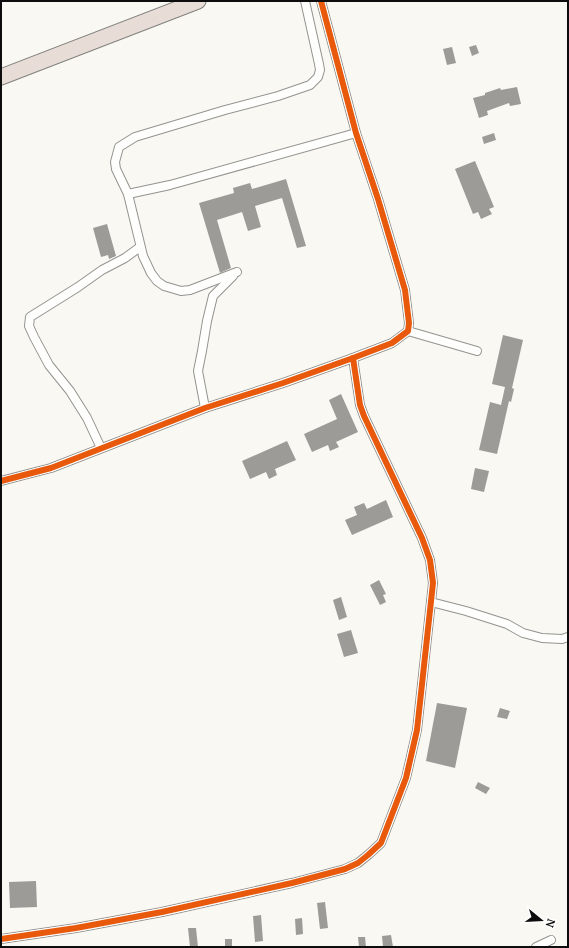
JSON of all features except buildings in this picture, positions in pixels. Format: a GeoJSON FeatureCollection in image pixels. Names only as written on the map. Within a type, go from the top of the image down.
{"type":"FeatureCollection","features":[{"type":"Feature","properties":{"kind":"highway"},"geometry":{"type":"LineString","coordinates":[[1,78],[198,1]]}},
{"type":"Feature","properties":{"kind":"street"},"geometry":{"type":"LineString","coordinates":[[204,408],[198,371],[213,296],[237,272],[208,285],[190,290],[181,291],[164,286],[157,281],[151,273],[143,256],[128,194],[116,169],[115,162],[119,147],[135,137],[278,96],[310,85],[317,80],[320,70],[305,1]]}},
{"type":"Feature","properties":{"kind":"street"},"geometry":{"type":"LineString","coordinates":[[1,481],[51,468],[204,408],[284,383],[353,358],[392,343],[408,331],[409,323],[405,290],[378,199],[356,133],[321,1]]}},
{"type":"Feature","properties":{"kind":"street"},"geometry":{"type":"LineString","coordinates":[[128,194],[170,185],[356,133]]}},
{"type":"Feature","properties":{"kind":"street"},"geometry":{"type":"LineString","coordinates":[[101,448],[87,418],[70,391],[49,364],[34,337],[29,326],[30,317],[102,270],[125,258],[140,247]]}},
{"type":"Feature","properties":{"kind":"street"},"geometry":{"type":"LineString","coordinates":[[408,331],[477,351]]}},
{"type":"Feature","properties":{"kind":"street"},"geometry":{"type":"LineString","coordinates":[[1,939],[76,928],[292,884],[345,869],[358,863],[381,843],[406,778],[416,730],[433,583],[430,560],[422,538],[360,405],[353,358]]}},
{"type":"Feature","properties":{"kind":"street"},"geometry":{"type":"LineString","coordinates":[[432,602],[507,624],[523,633],[542,638],[568,638]]}},
{"type":"Feature","properties":{"kind":"street"},"geometry":{"type":"LineString","coordinates":[[536,947],[551,940]]}},
{"type":"Feature","properties":{"kind":"cycle path"},"geometry":{"type":"LineString","coordinates":[[1,481],[51,468],[205,408],[283,383],[353,358],[392,343],[408,331],[409,323],[405,290],[378,199],[356,133],[321,1]]}},
{"type":"Feature","properties":{"kind":"cycle path"},"geometry":{"type":"LineString","coordinates":[[1,939],[76,928],[162,912],[292,883],[345,869],[358,863],[381,843],[406,778],[417,730],[433,583],[430,560],[422,538],[360,405],[353,358]]}}]}
